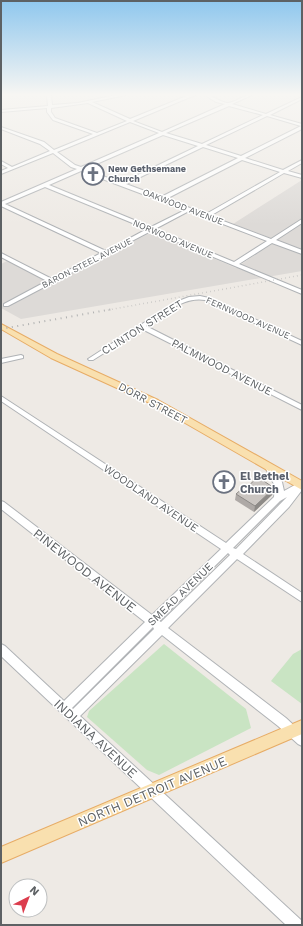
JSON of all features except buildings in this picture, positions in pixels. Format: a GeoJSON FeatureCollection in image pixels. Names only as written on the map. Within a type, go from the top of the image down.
{"type":"FeatureCollection","features":[{"type":"Feature","properties":{"kind":"main road","name":"DORR STREET"},"geometry":{"type":"LineString","coordinates":[[1,326],[54,356],[154,402],[302,485]]}},
{"type":"Feature","properties":{"kind":"main road","name":"NORTH DETROIT AVENUE"},"geometry":{"type":"LineString","coordinates":[[1,855],[153,791],[299,733]]}},
{"type":"Feature","properties":{"kind":"street","name":"OAKWOOD AVENUE"},"geometry":{"type":"LineString","coordinates":[[29,138],[55,152],[70,164],[81,169],[302,252]]}},
{"type":"Feature","properties":{"kind":"street"},"geometry":{"type":"LineString","coordinates":[[1,173],[87,138]]}},
{"type":"Feature","properties":{"kind":"street"},"geometry":{"type":"LineString","coordinates":[[1,204],[151,138]]}},
{"type":"Feature","properties":{"kind":"street"},"geometry":{"type":"LineString","coordinates":[[179,138],[302,177]]}},
{"type":"Feature","properties":{"kind":"street"},"geometry":{"type":"LineString","coordinates":[[122,184],[219,138]]}},
{"type":"Feature","properties":{"kind":"street"},"geometry":{"type":"LineString","coordinates":[[162,199],[279,138]]}},
{"type":"Feature","properties":{"kind":"street"},"geometry":{"type":"LineString","coordinates":[[206,216],[302,161]]}},
{"type":"Feature","properties":{"kind":"street"},"geometry":{"type":"LineString","coordinates":[[1,162],[12,169]]}},
{"type":"Feature","properties":{"kind":"street","name":"NORWOOD AVENUE"},"geometry":{"type":"LineString","coordinates":[[45,185],[302,292]]}},
{"type":"Feature","properties":{"kind":"street"},"geometry":{"type":"LineString","coordinates":[[1,204],[106,253]]}},
{"type":"Feature","properties":{"kind":"street","name":"BARON STEEL AVENUE"},"geometry":{"type":"LineString","coordinates":[[6,305],[190,209]]}},
{"type":"Feature","properties":{"kind":"street"},"geometry":{"type":"LineString","coordinates":[[235,264],[302,221]]}},
{"type":"Feature","properties":{"kind":"street"},"geometry":{"type":"LineString","coordinates":[[1,255],[52,281]]}},
{"type":"Feature","properties":{"kind":"street","name":"CLINTON STREET"},"geometry":{"type":"LineString","coordinates":[[91,359],[182,301],[193,298]]}},
{"type":"Feature","properties":{"kind":"street","name":"FERNWOOD AVENUE"},"geometry":{"type":"LineString","coordinates":[[193,298],[207,299],[302,343]]}},
{"type":"Feature","properties":{"kind":"street","name":"PALMWOOD AVENUE"},"geometry":{"type":"LineString","coordinates":[[141,326],[302,408]]}},
{"type":"Feature","properties":{"kind":"street"},"geometry":{"type":"LineString","coordinates":[[1,361],[21,357]]}},
{"type":"Feature","properties":{"kind":"street","name":"WOODLAND AVENUE"},"geometry":{"type":"LineString","coordinates":[[1,398],[302,598]]}},
{"type":"Feature","properties":{"kind":"street"},"geometry":{"type":"LineString","coordinates":[[269,467],[280,487],[280,496],[278,499]]}},
{"type":"Feature","properties":{"kind":"street","name":"SMEAD AVENUE"},"geometry":{"type":"LineString","coordinates":[[64,708],[278,499],[302,485]]}},
{"type":"Feature","properties":{"kind":"street","name":"SMEAD AVENUE"},"geometry":{"type":"LineString","coordinates":[[73,716],[286,504],[302,485]]}},
{"type":"Feature","properties":{"kind":"street","name":"PINEWOOD AVENUE"},"geometry":{"type":"LineString","coordinates":[[1,504],[151,622],[161,628],[282,722],[299,733]]}},
{"type":"Feature","properties":{"kind":"street","name":"INDIANA AVENUE"},"geometry":{"type":"LineString","coordinates":[[1,649],[296,925]]}},
{"type":"Feature","properties":{"kind":"shaded area"},"geometry":{"type":"Polygon","coordinates":[[[302,180],[302,271],[21,319],[1,308],[1,264],[9,260],[52,283],[152,232],[236,268],[276,240],[233,224],[302,180]]]}},
{"type":"Feature","properties":{"kind":"green space"},"geometry":{"type":"Polygon","coordinates":[[[164,644],[246,709],[251,728],[159,775],[147,770],[87,717],[89,711],[164,644]]]}},
{"type":"Feature","properties":{"kind":"green space"},"geometry":{"type":"Polygon","coordinates":[[[302,649],[302,704],[271,681],[293,654],[302,649]]]}},
{"type":"Feature","properties":{"kind":"railway"},"geometry":{"type":"LineString","coordinates":[[108,310],[302,275]]}},
{"type":"Feature","properties":{"kind":"railway"},"geometry":{"type":"LineString","coordinates":[[1,329],[113,309]]}},
{"type":"Feature","properties":{"kind":"place","name":"New Gethsemane Church"},"geometry":{"type":"Point","coordinates":[93,174]}},
{"type":"Feature","properties":{"kind":"place","name":"El Bethel Church"},"geometry":{"type":"Point","coordinates":[224,482]}}]}
